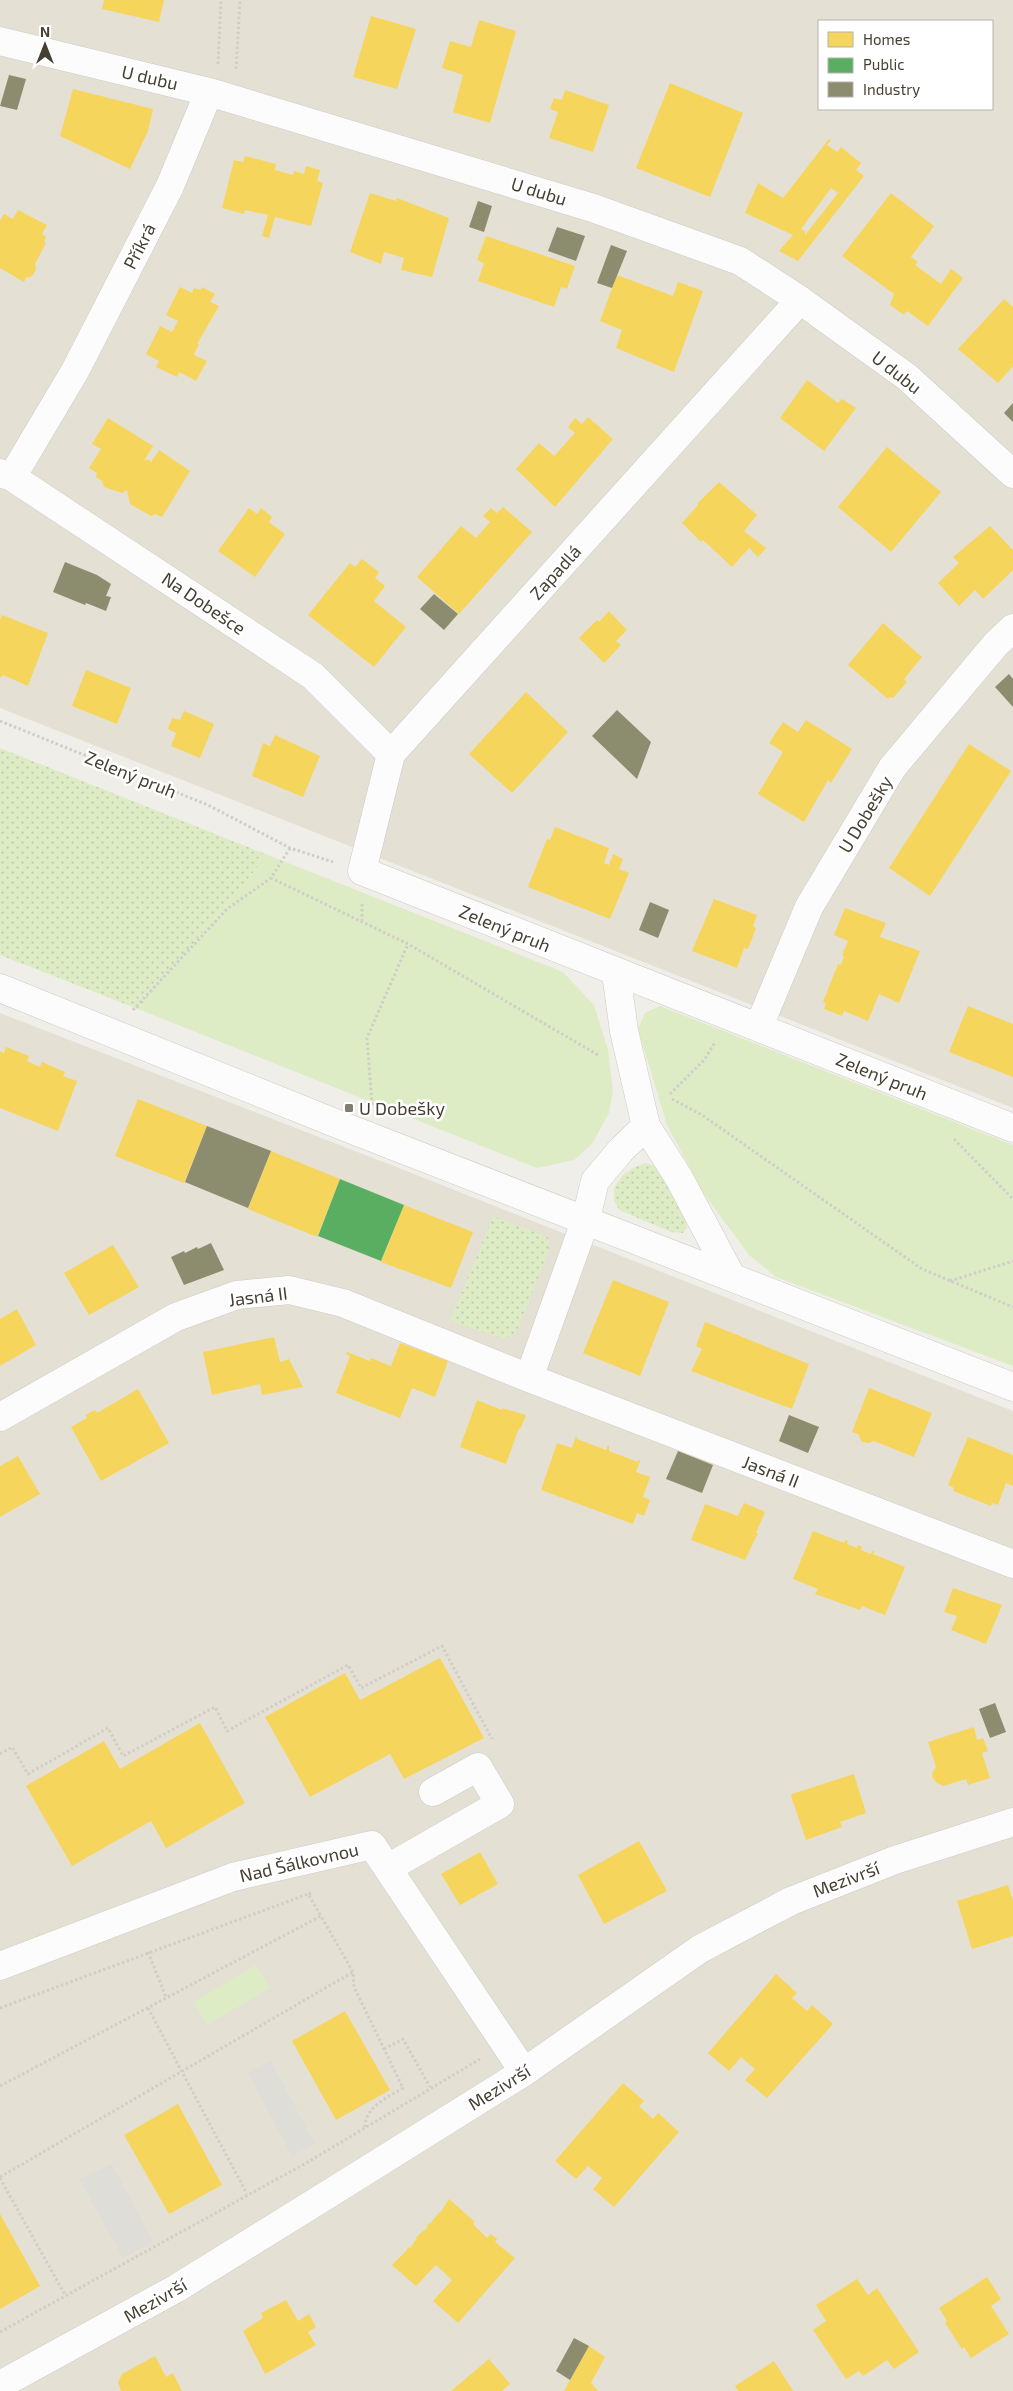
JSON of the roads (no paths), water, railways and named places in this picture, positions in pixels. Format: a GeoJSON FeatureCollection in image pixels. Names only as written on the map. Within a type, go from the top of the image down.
{"type":"FeatureCollection","features":[{"type":"Feature","properties":{"kind":"street","name":"U dubu"},"geometry":{"type":"LineString","coordinates":[[0,41],[222,95],[592,208],[740,261],[800,300],[907,377],[1013,474]]}},
{"type":"Feature","properties":{"kind":"street","name":"Příkrá"},"geometry":{"type":"LineString","coordinates":[[6,475],[75,371],[170,186],[222,95]]}},
{"type":"Feature","properties":{"kind":"street","name":"Zapadlá"},"geometry":{"type":"LineString","coordinates":[[362,871],[391,754],[800,300]]}},
{"type":"Feature","properties":{"kind":"street","name":"Na Dobešce"},"geometry":{"type":"LineString","coordinates":[[6,475],[313,676],[391,754]]}},
{"type":"Feature","properties":{"kind":"street","name":"U Dobešky"},"geometry":{"type":"LineString","coordinates":[[759,1026],[809,907],[892,768],[996,644],[1013,628]]}},
{"type":"Feature","properties":{"kind":"street","name":"Zelený pruh"},"geometry":{"type":"LineString","coordinates":[[362,871],[616,973],[759,1026],[1013,1128]]}},
{"type":"Feature","properties":{"kind":"street"},"geometry":{"type":"LineString","coordinates":[[616,973],[624,1031],[646,1126],[679,1178],[731,1276]]}},
{"type":"Feature","properties":{"kind":"street"},"geometry":{"type":"LineString","coordinates":[[0,988],[340,1125],[586,1219],[1013,1387]]}},
{"type":"Feature","properties":{"kind":"street"},"geometry":{"type":"LineString","coordinates":[[529,1378],[586,1219],[595,1181],[620,1150],[646,1126]]}},
{"type":"Feature","properties":{"kind":"street","name":"Jasná II"},"geometry":{"type":"LineString","coordinates":[[0,1417],[176,1316],[237,1295],[289,1290],[343,1303],[529,1378],[1013,1564]]}},
{"type":"Feature","properties":{"kind":"street"},"geometry":{"type":"LineString","coordinates":[[388,1868],[500,1804],[478,1767],[433,1792]]}},
{"type":"Feature","properties":{"kind":"street","name":"Mezivrší"},"geometry":{"type":"LineString","coordinates":[[0,2385],[177,2288],[524,2072],[700,1949],[791,1900],[895,1860],[1013,1822]]}},
{"type":"Feature","properties":{"kind":"street","name":"Nad Šálkovnou"},"geometry":{"type":"LineString","coordinates":[[0,1966],[233,1877],[372,1845],[524,2072]]}},
{"type":"Feature","properties":{"kind":"place","name":"U Dobešky"},"geometry":{"type":"Point","coordinates":[349,1108]}}]}
